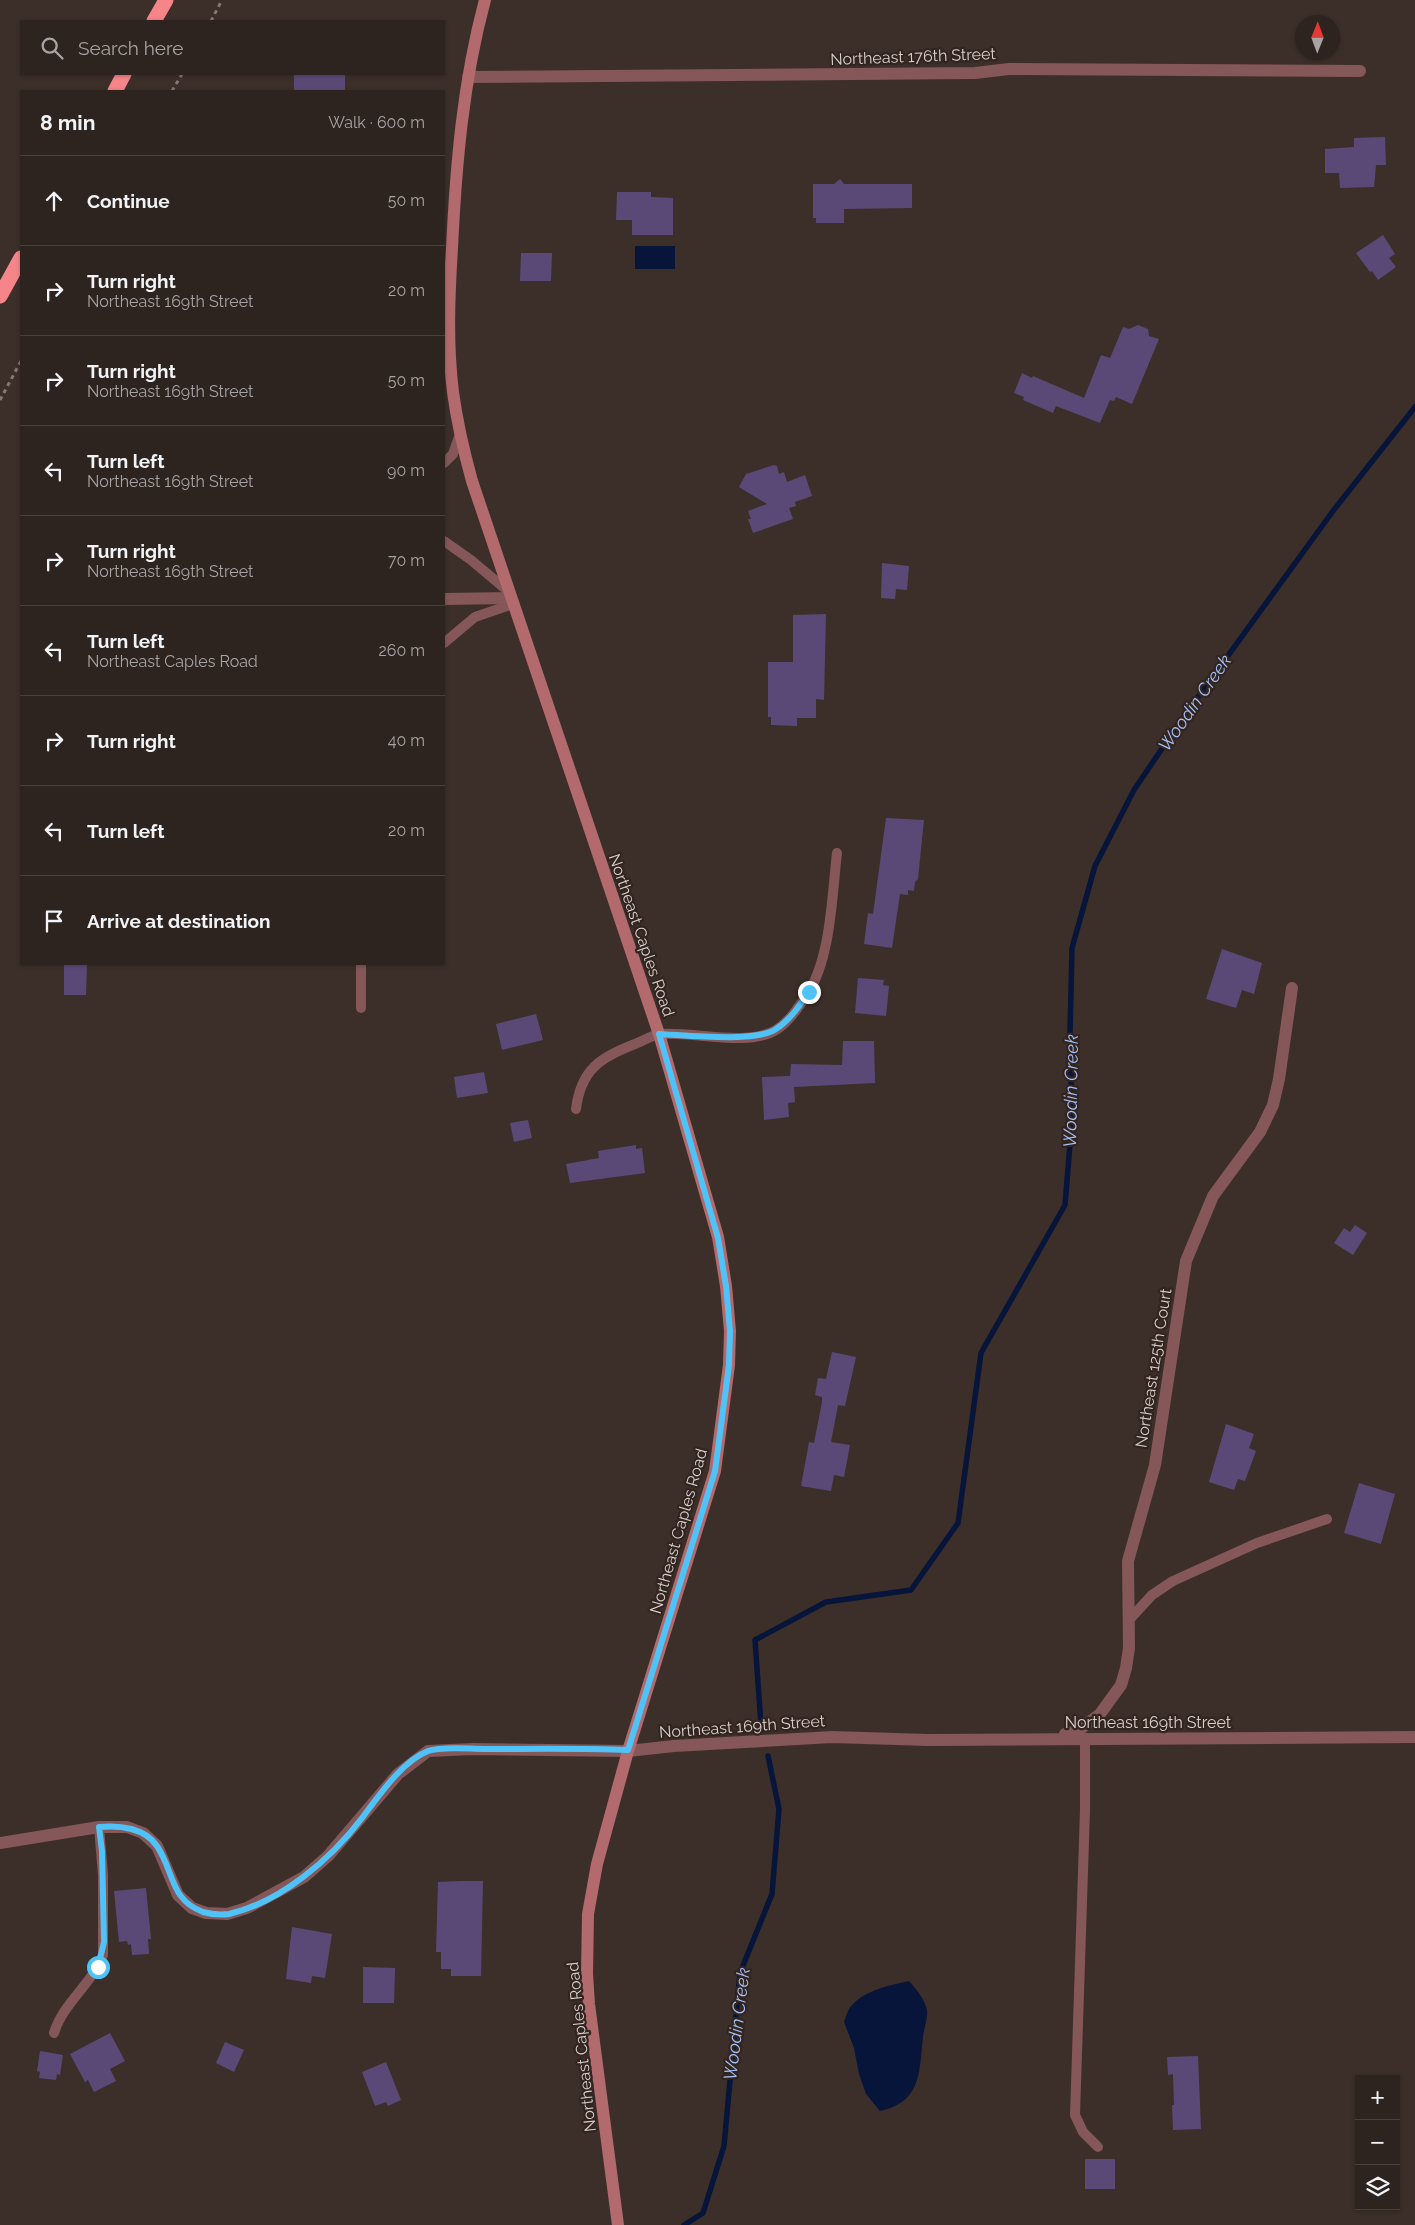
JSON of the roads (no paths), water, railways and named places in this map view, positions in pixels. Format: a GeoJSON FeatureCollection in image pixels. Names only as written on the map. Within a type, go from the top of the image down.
{"type":"FeatureCollection","features":[{"type":"Feature","properties":{"kind":"highway"},"geometry":{"type":"LineString","coordinates":[[155,20],[166,0]]}},
{"type":"Feature","properties":{"kind":"highway"},"geometry":{"type":"LineString","coordinates":[[116,90],[123,75]]}},
{"type":"Feature","properties":{"kind":"highway"},"geometry":{"type":"LineString","coordinates":[[0,296],[20,260]]}},
{"type":"Feature","properties":{"kind":"main road","name":"Northeast Caples Road"},"geometry":{"type":"LineString","coordinates":[[485,0],[468,77],[453,212],[449,344],[453,392],[460,434],[472,481],[659,1034],[718,1238],[726,1286],[730,1331],[729,1365],[715,1471],[628,1750],[597,1864],[588,1914],[589,2004],[618,2225]]}},
{"type":"Feature","properties":{"kind":"street","name":"Northeast 176th Street"},"geometry":{"type":"LineString","coordinates":[[468,77],[975,74],[1009,69],[1360,71]]}},
{"type":"Feature","properties":{"kind":"street"},"geometry":{"type":"LineString","coordinates":[[445,599],[511,598]]}},
{"type":"Feature","properties":{"kind":"street","name":"Northeast 125th Court"},"geometry":{"type":"LineString","coordinates":[[1053,1738],[1079,1730],[1100,1714],[1121,1685],[1129,1648],[1128,1561],[1155,1465],[1186,1261],[1213,1196],[1260,1132],[1273,1105],[1279,1079],[1292,988]]}},
{"type":"Feature","properties":{"kind":"street","name":"Northeast 169th Street"},"geometry":{"type":"LineString","coordinates":[[0,1843],[99,1827],[127,1827],[143,1833],[157,1846],[178,1895],[185,1902],[192,1908],[206,1913],[227,1914],[247,1908],[304,1877],[328,1856],[398,1774],[428,1751],[473,1749],[628,1750],[832,1737],[928,1740],[1415,1737]]}},
{"type":"Feature","properties":{"kind":"lane"},"geometry":{"type":"LineString","coordinates":[[445,462],[454,454],[460,434]]}},
{"type":"Feature","properties":{"kind":"lane"},"geometry":{"type":"LineString","coordinates":[[445,543],[471,560],[511,598],[475,617],[445,642]]}},
{"type":"Feature","properties":{"kind":"lane"},"geometry":{"type":"LineString","coordinates":[[576,1109],[578,1092],[588,1074],[610,1054],[659,1034],[749,1037],[775,1030],[792,1014],[809,992],[825,950],[837,853]]}},
{"type":"Feature","properties":{"kind":"lane"},"geometry":{"type":"LineString","coordinates":[[361,965],[361,1008]]}},
{"type":"Feature","properties":{"kind":"lane"},"geometry":{"type":"LineString","coordinates":[[1128,1620],[1152,1595],[1173,1581],[1257,1543],[1327,1519]]}},
{"type":"Feature","properties":{"kind":"lane"},"geometry":{"type":"LineString","coordinates":[[1085,1738],[1085,1810],[1075,2114],[1083,2132],[1098,2147]]}},
{"type":"Feature","properties":{"kind":"lane"},"geometry":{"type":"LineString","coordinates":[[54,2033],[68,2007],[98,1967],[103,1955],[103,1867],[99,1827]]}},
{"type":"Feature","properties":{"kind":"water"},"geometry":{"type":"Polygon","coordinates":[[[635,246],[675,246],[675,269],[635,269],[635,246]]]}},
{"type":"Feature","properties":{"kind":"water"},"geometry":{"type":"Polygon","coordinates":[[[909,1981],[922,1998],[927,2010],[919,2073],[916,2084],[904,2101],[894,2107],[880,2111],[866,2094],[859,2074],[854,2048],[844,2022],[848,2010],[858,1999],[879,1989],[909,1981]]]}},
{"type":"Feature","properties":{"kind":"waterway","name":"Woodin Creek"},"geometry":{"type":"LineString","coordinates":[[761,1725],[755,1640],[826,1602],[911,1590],[958,1523],[981,1353],[1065,1205],[1072,1120],[1070,1034],[1072,948],[1095,866],[1134,790],[1182,719],[1333,511],[1415,407]]}},
{"type":"Feature","properties":{"kind":"waterway","name":"Woodin Creek"},"geometry":{"type":"LineString","coordinates":[[684,2225],[703,2213],[724,2146],[740,1973],[772,1894],[779,1809],[768,1756]]}}]}
